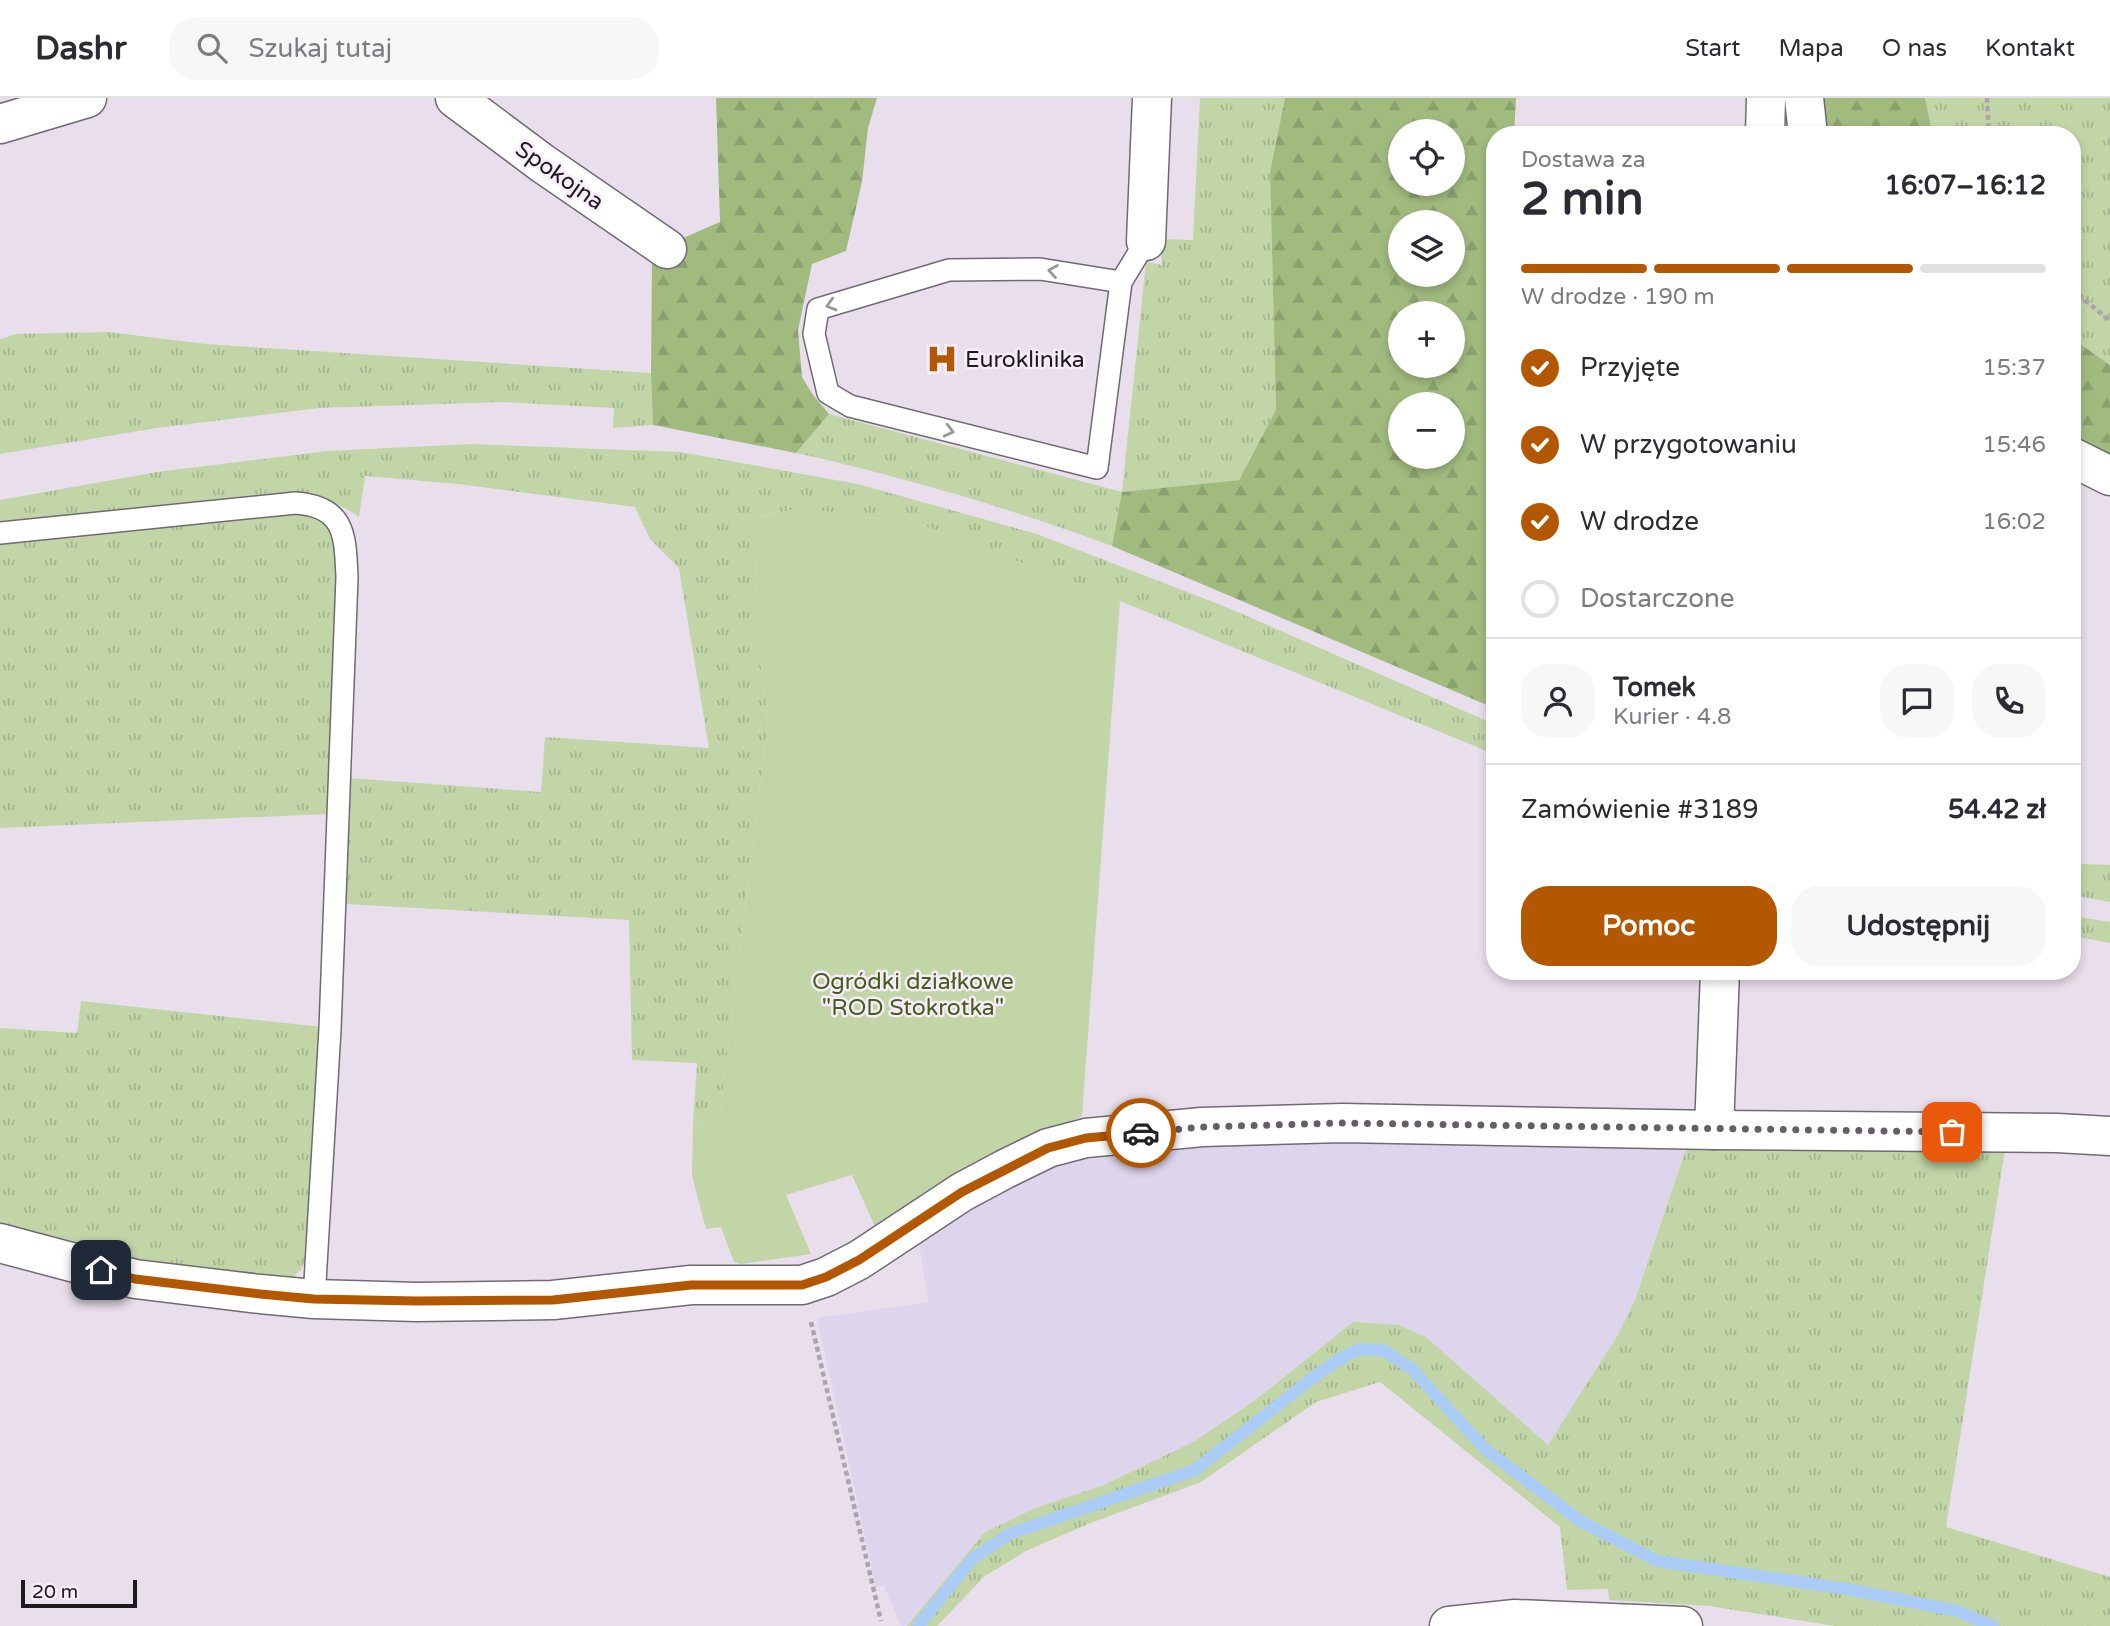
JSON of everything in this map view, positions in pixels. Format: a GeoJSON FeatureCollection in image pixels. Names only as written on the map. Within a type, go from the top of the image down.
{"type":"FeatureCollection","features":[{"type":"Feature","properties":{"kind":"street"},"geometry":{"type":"LineString","coordinates":[[0,124],[87,98]]}},
{"type":"Feature","properties":{"kind":"street","name":"Spokojna"},"geometry":{"type":"LineString","coordinates":[[455,98],[542,163],[667,250]]}},
{"type":"Feature","properties":{"kind":"street"},"geometry":{"type":"LineString","coordinates":[[1146,241],[1152,98]]}},
{"type":"Feature","properties":{"kind":"street"},"geometry":{"type":"LineString","coordinates":[[1765,126],[1766,98]]}},
{"type":"Feature","properties":{"kind":"street"},"geometry":{"type":"LineString","coordinates":[[1804,98],[1807,126]]}},
{"type":"Feature","properties":{"kind":"street"},"geometry":{"type":"LineString","coordinates":[[2081,461],[2110,475]]}},
{"type":"Feature","properties":{"kind":"street"},"geometry":{"type":"LineString","coordinates":[[1714,1130],[1720,980]]}},
{"type":"Feature","properties":{"kind":"street"},"geometry":{"type":"LineString","coordinates":[[0,1243],[135,1279],[314,1299],[553,1300],[691,1285],[802,1285],[826,1277],[859,1260],[962,1192],[1005,1168],[1048,1148],[1086,1138],[1202,1127],[1342,1123],[2057,1133],[2110,1136]]}},
{"type":"Feature","properties":{"kind":"street"},"geometry":{"type":"LineString","coordinates":[[1449,1626],[1515,1622],[1683,1626]]}},
{"type":"Feature","properties":{"kind":"lane"},"geometry":{"type":"LineString","coordinates":[[1121,282],[1040,269],[949,270],[818,309],[814,334],[828,393],[850,406],[1097,468],[1121,282],[1146,241]]}},
{"type":"Feature","properties":{"kind":"lane"},"geometry":{"type":"LineString","coordinates":[[0,533],[296,503],[320,508],[331,514],[345,536],[347,577],[330,1029],[314,1299]]}},
{"type":"Feature","properties":{"kind":"path"},"geometry":{"type":"LineString","coordinates":[[1987,98],[1989,126]]}},
{"type":"Feature","properties":{"kind":"path"},"geometry":{"type":"LineString","coordinates":[[2081,297],[2110,321]]}},
{"type":"Feature","properties":{"kind":"path"},"geometry":{"type":"LineString","coordinates":[[802,1285],[881,1621]]}},
{"type":"Feature","properties":{"kind":"shaded area"},"geometry":{"type":"Polygon","coordinates":[[[1338,1140],[1689,1140],[1635,1300],[1619,1333],[1548,1446],[1426,1337],[1258,1398],[1195,1441],[1104,1485],[1035,1508],[984,1533],[907,1626],[901,1626],[884,1586],[876,1587],[817,1318],[929,1302],[917,1232],[960,1203],[1073,1158],[1207,1143],[1338,1140]]]}},
{"type":"Feature","properties":{"kind":"green space"},"geometry":{"type":"Polygon","coordinates":[[[716,98],[877,98],[868,128],[862,182],[846,251],[812,264],[798,330],[802,377],[829,414],[796,453],[653,425],[652,257],[683,238],[720,222],[716,98]]]}},
{"type":"Feature","properties":{"kind":"green space"},"geometry":{"type":"Polygon","coordinates":[[[1200,98],[1285,98],[1270,172],[1276,410],[1239,480],[1122,492],[1146,262],[1162,265],[1160,239],[1193,240],[1200,98]]]}},
{"type":"Feature","properties":{"kind":"green space"},"geometry":{"type":"Polygon","coordinates":[[[1285,98],[1516,98],[1514,126],[1486,126],[1486,705],[1112,546],[1122,492],[1239,480],[1276,410],[1270,172],[1285,98]]]}},
{"type":"Feature","properties":{"kind":"green space"},"geometry":{"type":"Polygon","coordinates":[[[1812,98],[1925,98],[1931,126],[1814,126],[1812,98]]]}},
{"type":"Feature","properties":{"kind":"green space"},"geometry":{"type":"Polygon","coordinates":[[[1925,98],[2110,98],[2110,365],[2081,344],[2081,126],[1931,126],[1925,98]]]}},
{"type":"Feature","properties":{"kind":"green space"},"geometry":{"type":"Polygon","coordinates":[[[108,332],[206,344],[651,373],[653,425],[613,428],[614,408],[502,402],[319,408],[157,428],[0,454],[0,339],[16,334],[108,332]]]}},
{"type":"Feature","properties":{"kind":"green space"},"geometry":{"type":"Polygon","coordinates":[[[2081,344],[2110,365],[2110,464],[2081,449],[2081,344]]]}},
{"type":"Feature","properties":{"kind":"green space"},"geometry":{"type":"Polygon","coordinates":[[[829,414],[1122,492],[1112,546],[956,494],[796,453],[829,414]]]}},
{"type":"Feature","properties":{"kind":"green space"},"geometry":{"type":"Polygon","coordinates":[[[472,444],[680,452],[858,484],[1037,534],[1226,607],[1486,721],[1486,751],[1120,601],[922,525],[801,508],[762,516],[759,518],[754,617],[768,720],[720,1113],[715,1128],[693,1124],[697,1063],[632,1060],[629,920],[346,904],[349,778],[541,792],[545,737],[709,748],[679,568],[650,539],[635,507],[458,484],[365,476],[359,517],[330,501],[298,492],[0,525],[0,500],[157,472],[327,451],[472,444]]]}},
{"type":"Feature","properties":{"kind":"green space","name":"Ogródki działkowe \"ROD Stokrotka\""},"geometry":{"type":"Polygon","coordinates":[[[801,508],[922,525],[1120,601],[1082,1116],[876,1229],[852,1175],[786,1195],[811,1254],[741,1264],[734,1262],[721,1227],[706,1229],[692,1176],[693,1124],[715,1128],[720,1113],[768,720],[754,617],[759,517],[801,508]]]}},
{"type":"Feature","properties":{"kind":"green space"},"geometry":{"type":"Polygon","coordinates":[[[300,512],[331,528],[338,540],[329,814],[0,828],[0,538],[300,512]]]}},
{"type":"Feature","properties":{"kind":"green space"},"geometry":{"type":"Polygon","coordinates":[[[2081,863],[2110,865],[2110,902],[2081,897],[2081,863]]]}},
{"type":"Feature","properties":{"kind":"green space"},"geometry":{"type":"Polygon","coordinates":[[[2081,917],[2110,922],[2110,943],[2081,938],[2081,917]]]}},
{"type":"Feature","properties":{"kind":"green space"},"geometry":{"type":"Polygon","coordinates":[[[81,1001],[322,1027],[306,1258],[301,1270],[290,1279],[191,1276],[19,1228],[0,1226],[0,1028],[77,1033],[81,1001]]]}},
{"type":"Feature","properties":{"kind":"green space"},"geometry":{"type":"Polygon","coordinates":[[[1689,1140],[2006,1143],[1946,1527],[2110,1577],[2110,1626],[1835,1626],[1709,1606],[1609,1600],[1608,1589],[1567,1590],[1560,1527],[1380,1382],[1316,1402],[1201,1482],[1088,1524],[1026,1551],[985,1576],[937,1626],[907,1626],[984,1533],[1035,1508],[1104,1485],[1195,1441],[1258,1398],[1353,1322],[1399,1325],[1426,1337],[1548,1445],[1619,1333],[1635,1300],[1689,1140]]]}},
{"type":"Feature","properties":{"kind":"waterway"},"geometry":{"type":"LineString","coordinates":[[918,1626],[972,1559],[1009,1534],[1195,1470],[1315,1376],[1360,1349],[1383,1350],[1412,1369],[1485,1449],[1580,1521],[1657,1561],[1847,1589],[1957,1611],[1993,1626]]}},
{"type":"Feature","properties":{"kind":"way so far"},"geometry":{"type":"LineString","coordinates":[[1141,1133],[1202,1127],[1342,1123],[1952,1132]]}},
{"type":"Feature","properties":{"kind":"place","name":"Euroklinika"},"geometry":{"type":"Point","coordinates":[942,359]}},
{"type":"Feature","properties":{"kind":"route"},"geometry":{"type":"LineString","coordinates":[[101,1270],[135,1279],[314,1299],[553,1300],[691,1285],[802,1285],[826,1277],[859,1260],[962,1192],[1048,1148],[1086,1138],[1141,1133]]}}]}
